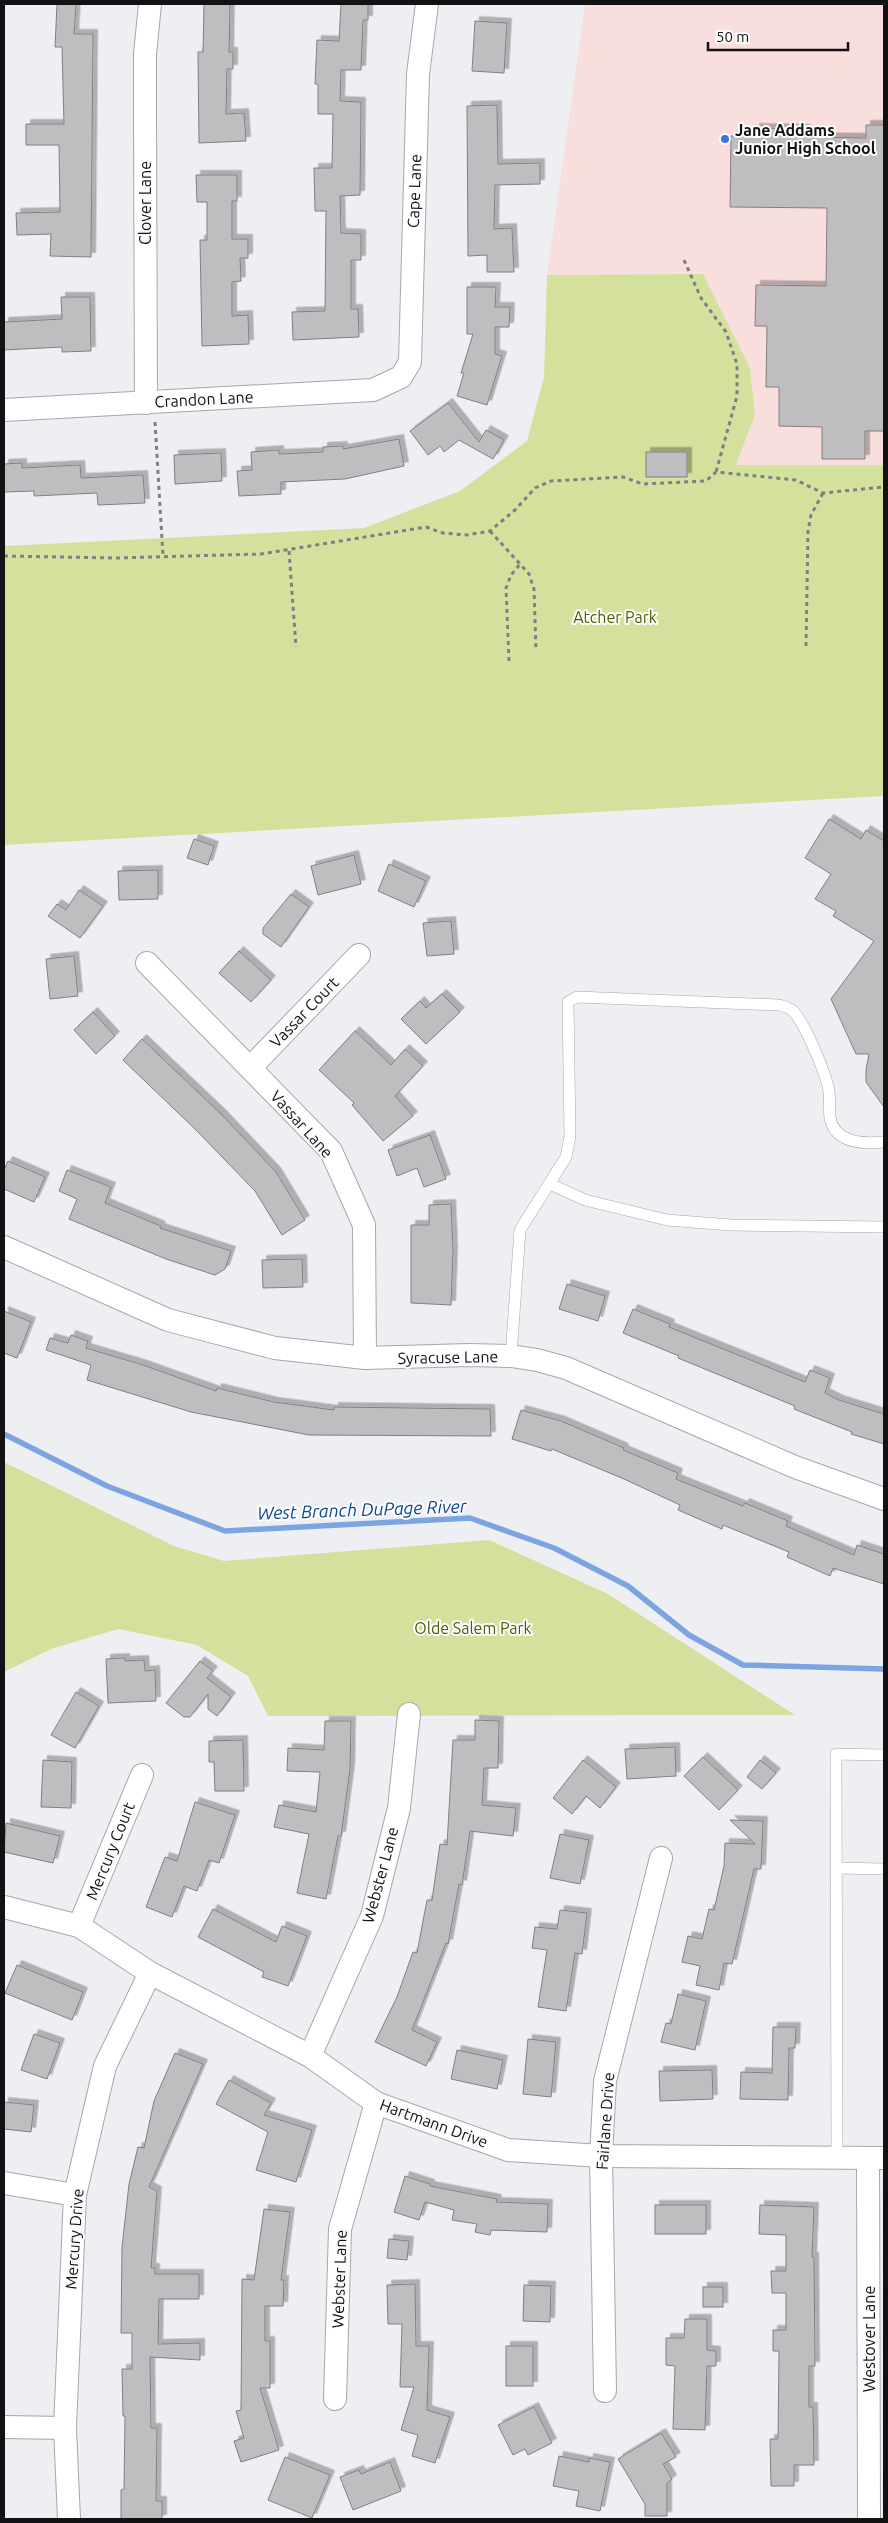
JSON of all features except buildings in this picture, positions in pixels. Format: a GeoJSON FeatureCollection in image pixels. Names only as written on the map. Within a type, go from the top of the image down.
{"type":"FeatureCollection","features":[{"type":"Feature","properties":{"kind":"street","name":"Clover Lane"},"geometry":{"type":"LineString","coordinates":[[146,403],[145,119],[146,54],[150,4]]}},
{"type":"Feature","properties":{"kind":"street","name":"Cape Lane"},"geometry":{"type":"LineString","coordinates":[[401,377],[410,362],[418,74],[426,4]]}},
{"type":"Feature","properties":{"kind":"street","name":"Crandon Lane"},"geometry":{"type":"LineString","coordinates":[[4,410],[373,390],[401,377]]}},
{"type":"Feature","properties":{"kind":"street","name":"Vassar Court"},"geometry":{"type":"LineString","coordinates":[[250,1068],[358,956]]}},
{"type":"Feature","properties":{"kind":"street","name":"Vassar Lane"},"geometry":{"type":"LineString","coordinates":[[147,963],[331,1151],[364,1225],[365,1358]]}},
{"type":"Feature","properties":{"kind":"street","name":"Syracuse Lane"},"geometry":{"type":"LineString","coordinates":[[4,1247],[168,1320],[275,1348],[365,1358],[469,1355],[511,1356],[537,1360],[566,1368],[795,1467],[884,1499]]}},
{"type":"Feature","properties":{"kind":"street","name":"Webster Lane"},"geometry":{"type":"LineString","coordinates":[[310,2056],[372,1916],[399,1808],[409,1714]]}},
{"type":"Feature","properties":{"kind":"street","name":"Mercury Court"},"geometry":{"type":"LineString","coordinates":[[79,1926],[142,1775]]}},
{"type":"Feature","properties":{"kind":"street","name":"Fairlane Drive"},"geometry":{"type":"LineString","coordinates":[[605,2391],[601,2156],[606,2081],[661,1858]]}},
{"type":"Feature","properties":{"kind":"street","name":"Hartmann Drive"},"geometry":{"type":"LineString","coordinates":[[4,1908],[79,1926],[150,1973],[310,2056],[376,2103],[508,2150],[601,2156],[876,2158]]}},
{"type":"Feature","properties":{"kind":"street","name":"Mercury Drive"},"geometry":{"type":"LineString","coordinates":[[69,2519],[65,2428],[74,2194],[105,2066],[150,1973]]}},
{"type":"Feature","properties":{"kind":"street","name":"Webster Lane"},"geometry":{"type":"LineString","coordinates":[[335,2399],[340,2229],[376,2103]]}},
{"type":"Feature","properties":{"kind":"street","name":"Westover Lane"},"geometry":{"type":"LineString","coordinates":[[869,2519],[876,2158]]}},
{"type":"Feature","properties":{"kind":"street"},"geometry":{"type":"LineString","coordinates":[[4,2183],[74,2194]]}},
{"type":"Feature","properties":{"kind":"street"},"geometry":{"type":"LineString","coordinates":[[4,2427],[65,2428]]}},
{"type":"Feature","properties":{"kind":"lane"},"geometry":{"type":"LineString","coordinates":[[511,1356],[520,1230],[566,1157],[570,1136],[568,1002],[577,997],[779,1005],[792,1010],[807,1034],[829,1090],[830,1120],[835,1129],[848,1140],[864,1144],[884,1142]]}},
{"type":"Feature","properties":{"kind":"lane"},"geometry":{"type":"LineString","coordinates":[[550,1184],[585,1200],[667,1220],[731,1225],[884,1227]]}},
{"type":"Feature","properties":{"kind":"lane"},"geometry":{"type":"LineString","coordinates":[[837,2158],[836,1754],[884,1755]]}},
{"type":"Feature","properties":{"kind":"lane"},"geometry":{"type":"LineString","coordinates":[[836,1868],[884,1869]]}},
{"type":"Feature","properties":{"kind":"path"},"geometry":{"type":"LineString","coordinates":[[4,556],[261,554],[289,551],[317,544],[426,527],[457,536],[490,531],[515,510],[535,488],[551,481],[623,477],[643,484],[706,481],[716,472],[737,396],[737,364],[726,332],[701,298],[684,260]]}},
{"type":"Feature","properties":{"kind":"path"},"geometry":{"type":"LineString","coordinates":[[156,430],[163,556]]}},
{"type":"Feature","properties":{"kind":"path"},"geometry":{"type":"LineString","coordinates":[[716,472],[796,480],[823,493],[884,487]]}},
{"type":"Feature","properties":{"kind":"path"},"geometry":{"type":"LineString","coordinates":[[806,646],[808,532],[811,515],[823,493]]}},
{"type":"Feature","properties":{"kind":"path"},"geometry":{"type":"LineString","coordinates":[[490,531],[529,574],[534,589],[536,650]]}},
{"type":"Feature","properties":{"kind":"path"},"geometry":{"type":"LineString","coordinates":[[289,551],[296,647]]}},
{"type":"Feature","properties":{"kind":"path"},"geometry":{"type":"LineString","coordinates":[[509,661],[506,588],[511,575],[520,564]]}},
{"type":"Feature","properties":{"kind":"shaded area","name":"Jane Addams Junior High School"},"geometry":{"type":"Polygon","coordinates":[[[585,4],[884,4],[884,465],[736,466],[755,415],[750,368],[703,274],[547,275],[585,4]]]}},
{"type":"Feature","properties":{"kind":"green space","name":"Atcher Park"},"geometry":{"type":"Polygon","coordinates":[[[703,274],[750,368],[755,415],[736,465],[884,465],[884,796],[4,845],[4,546],[364,528],[460,491],[527,441],[544,377],[547,275],[703,274]]]}},
{"type":"Feature","properties":{"kind":"green space","name":"Olde Salem Park"},"geometry":{"type":"Polygon","coordinates":[[[4,1462],[174,1546],[224,1561],[489,1540],[608,1594],[795,1715],[268,1716],[248,1676],[197,1645],[118,1629],[51,1649],[4,1672],[4,1462]]]}},
{"type":"Feature","properties":{"kind":"waterway","name":"West Branch DuPage River"},"geometry":{"type":"LineString","coordinates":[[4,1434],[107,1486],[225,1531],[470,1518],[554,1548],[628,1586],[689,1635],[743,1665],[884,1669]]}},
{"type":"Feature","properties":{"kind":"place","name":"Jane Addams Junior High School"},"geometry":{"type":"Point","coordinates":[725,139]}}]}
